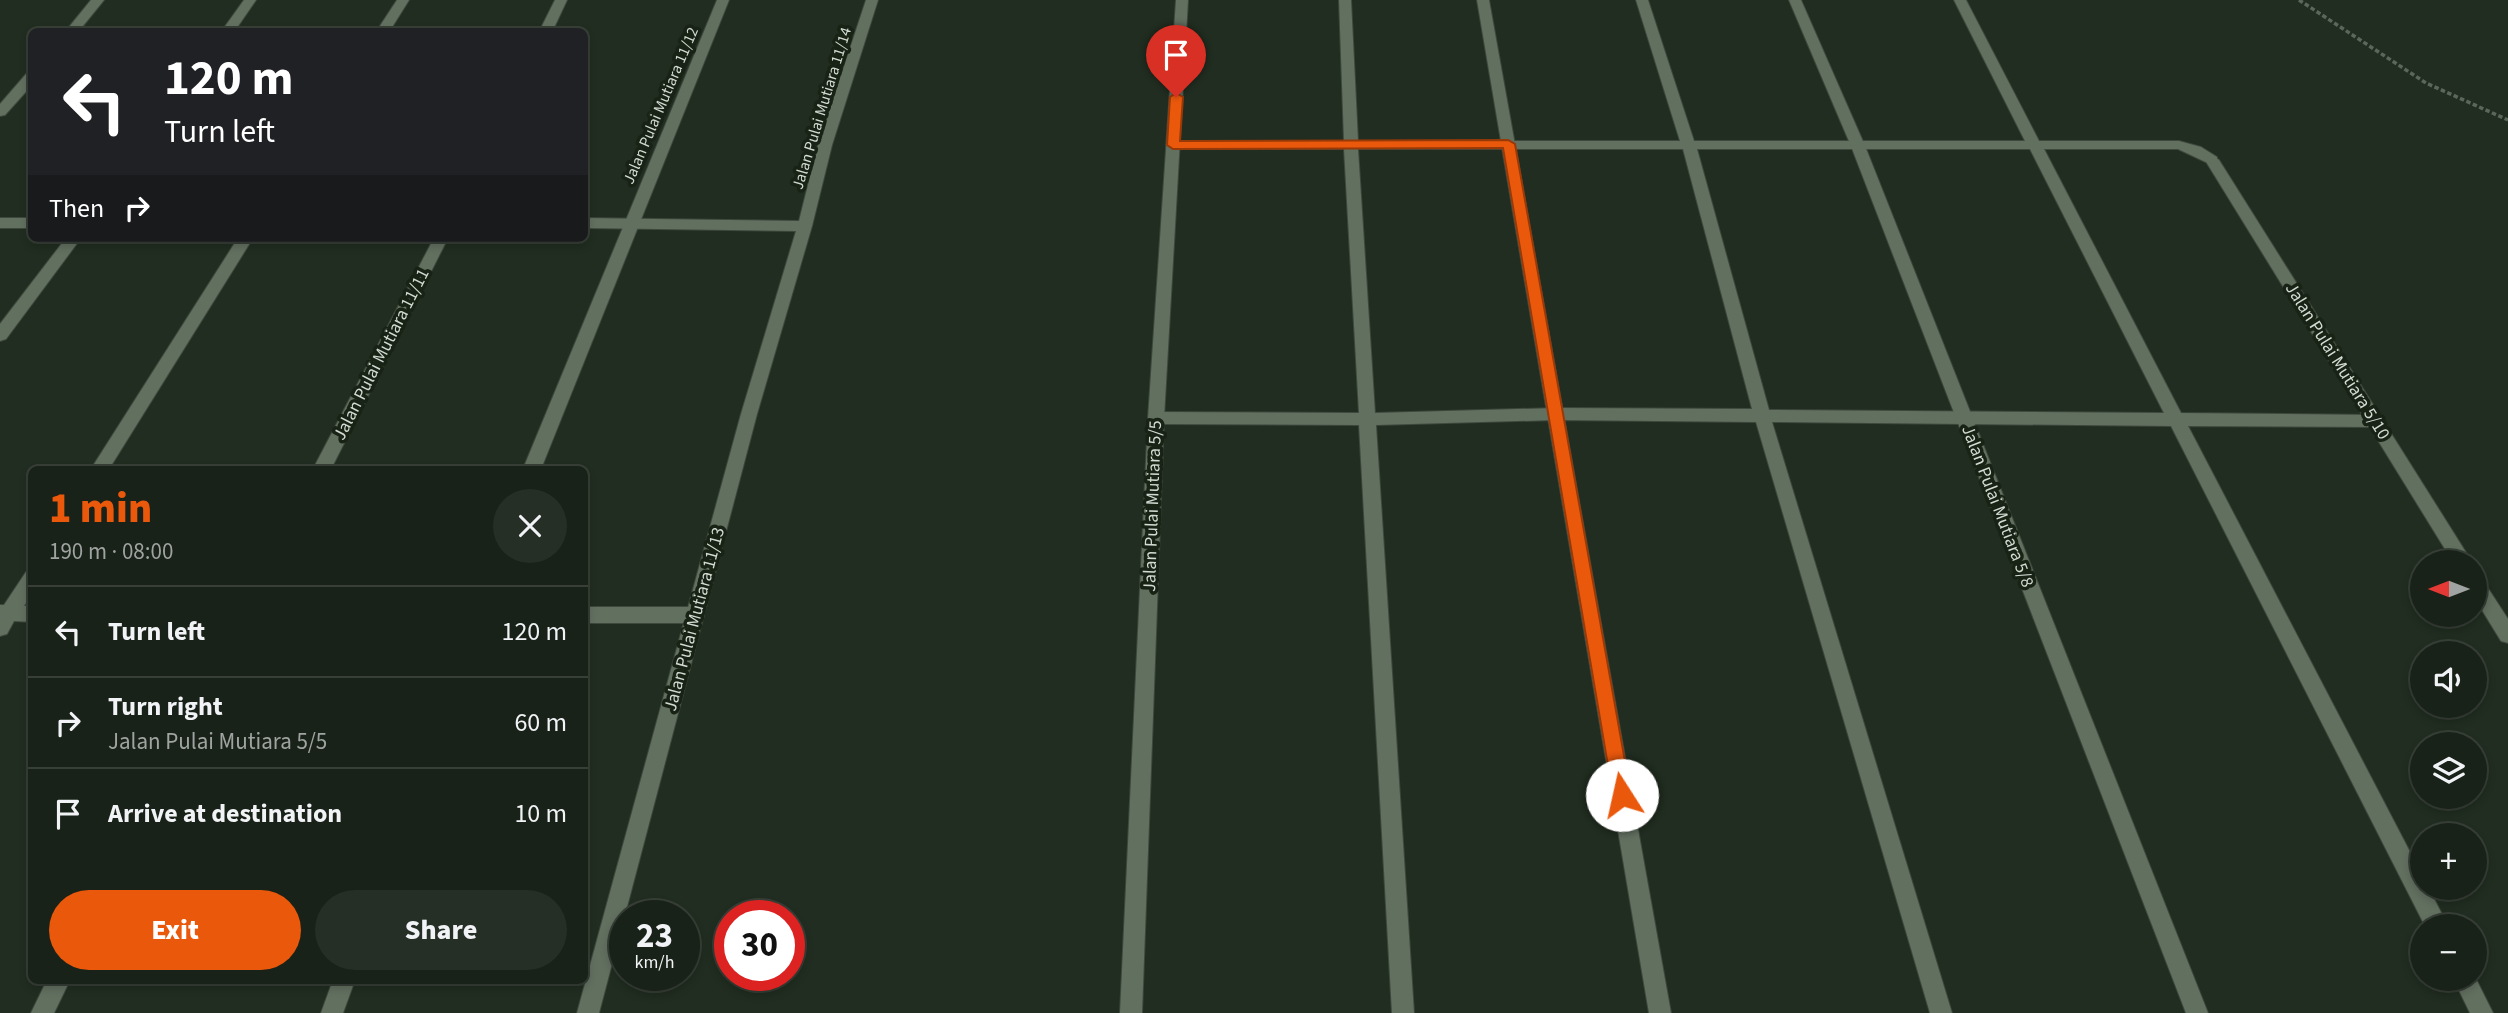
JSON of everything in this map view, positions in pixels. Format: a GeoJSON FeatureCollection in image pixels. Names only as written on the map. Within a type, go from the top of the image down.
{"type":"FeatureCollection","features":[{"type":"Feature","properties":{"kind":"street"},"geometry":{"type":"LineString","coordinates":[[74,28],[98,0]]}},
{"type":"Feature","properties":{"kind":"street"},"geometry":{"type":"LineString","coordinates":[[230,28],[250,0]]}},
{"type":"Feature","properties":{"kind":"street"},"geometry":{"type":"LineString","coordinates":[[385,28],[403,0]]}},
{"type":"Feature","properties":{"kind":"street"},"geometry":{"type":"LineString","coordinates":[[547,28],[561,0]]}},
{"type":"Feature","properties":{"kind":"street","name":"Jalan Pulai Mutiara 11/12"},"geometry":{"type":"LineString","coordinates":[[533,466],[723,0]]}},
{"type":"Feature","properties":{"kind":"street","name":"Jalan Pulai Mutiara 11/14"},"geometry":{"type":"LineString","coordinates":[[805,226],[825,145],[873,0]]}},
{"type":"Feature","properties":{"kind":"street","name":"Jalan Pulai Mutiara 5/5"},"geometry":{"type":"LineString","coordinates":[[1131,1013],[1156,418],[1182,0]]}},
{"type":"Feature","properties":{"kind":"street"},"geometry":{"type":"LineString","coordinates":[[1345,0],[1351,146],[1403,1013]]}},
{"type":"Feature","properties":{"kind":"street"},"geometry":{"type":"LineString","coordinates":[[1483,0],[1660,1013]]}},
{"type":"Feature","properties":{"kind":"street"},"geometry":{"type":"LineString","coordinates":[[1642,0],[1688,143],[1762,415],[1941,1013]]}},
{"type":"Feature","properties":{"kind":"street","name":"Jalan Pulai Mutiara 5/8"},"geometry":{"type":"LineString","coordinates":[[1795,0],[1858,146],[2197,1013]]}},
{"type":"Feature","properties":{"kind":"street"},"geometry":{"type":"LineString","coordinates":[[1960,0],[2431,914]]}},
{"type":"Feature","properties":{"kind":"street"},"geometry":{"type":"LineString","coordinates":[[0,112],[28,80]]}},
{"type":"Feature","properties":{"kind":"street"},"geometry":{"type":"LineString","coordinates":[[1173,145],[1688,143],[2035,146]]}},
{"type":"Feature","properties":{"kind":"street","name":"Jalan Pulai Mutiara 5/10"},"geometry":{"type":"LineString","coordinates":[[2035,146],[2179,145],[2196,150],[2212,160],[2456,550]]}},
{"type":"Feature","properties":{"kind":"street"},"geometry":{"type":"LineString","coordinates":[[0,223],[28,223]]}},
{"type":"Feature","properties":{"kind":"street"},"geometry":{"type":"LineString","coordinates":[[588,223],[805,226]]}},
{"type":"Feature","properties":{"kind":"street","name":"Jalan Pulai Mutiara 11/13"},"geometry":{"type":"LineString","coordinates":[[588,1013],[749,414],[805,226]]}},
{"type":"Feature","properties":{"kind":"street"},"geometry":{"type":"LineString","coordinates":[[0,335],[71,242]]}},
{"type":"Feature","properties":{"kind":"street"},"geometry":{"type":"LineString","coordinates":[[102,466],[243,242]]}},
{"type":"Feature","properties":{"kind":"street","name":"Jalan Pulai Mutiara 11/11"},"geometry":{"type":"LineString","coordinates":[[324,466],[439,242]]}},
{"type":"Feature","properties":{"kind":"street"},"geometry":{"type":"LineString","coordinates":[[1156,418],[1368,419],[1556,414],[2375,421]]}},
{"type":"Feature","properties":{"kind":"street"},"geometry":{"type":"LineString","coordinates":[[3,618],[28,583]]}},
{"type":"Feature","properties":{"kind":"street"},"geometry":{"type":"LineString","coordinates":[[2487,602],[2508,635]]}},
{"type":"Feature","properties":{"kind":"street"},"geometry":{"type":"LineString","coordinates":[[3,618],[28,615]]}},
{"type":"Feature","properties":{"kind":"street"},"geometry":{"type":"LineString","coordinates":[[588,615],[695,615]]}},
{"type":"Feature","properties":{"kind":"street"},"geometry":{"type":"LineString","coordinates":[[42,1013],[57,984]]}},
{"type":"Feature","properties":{"kind":"street"},"geometry":{"type":"LineString","coordinates":[[332,1013],[343,984]]}},
{"type":"Feature","properties":{"kind":"street"},"geometry":{"type":"LineString","coordinates":[[2471,991],[2482,1013]]}},
{"type":"Feature","properties":{"kind":"path"},"geometry":{"type":"LineString","coordinates":[[2299,0],[2426,83],[2508,120]]}},
{"type":"Feature","properties":{"kind":"route"},"geometry":{"type":"LineString","coordinates":[[1176,97],[1173,145],[1508,144],[1622,795]]}}]}
